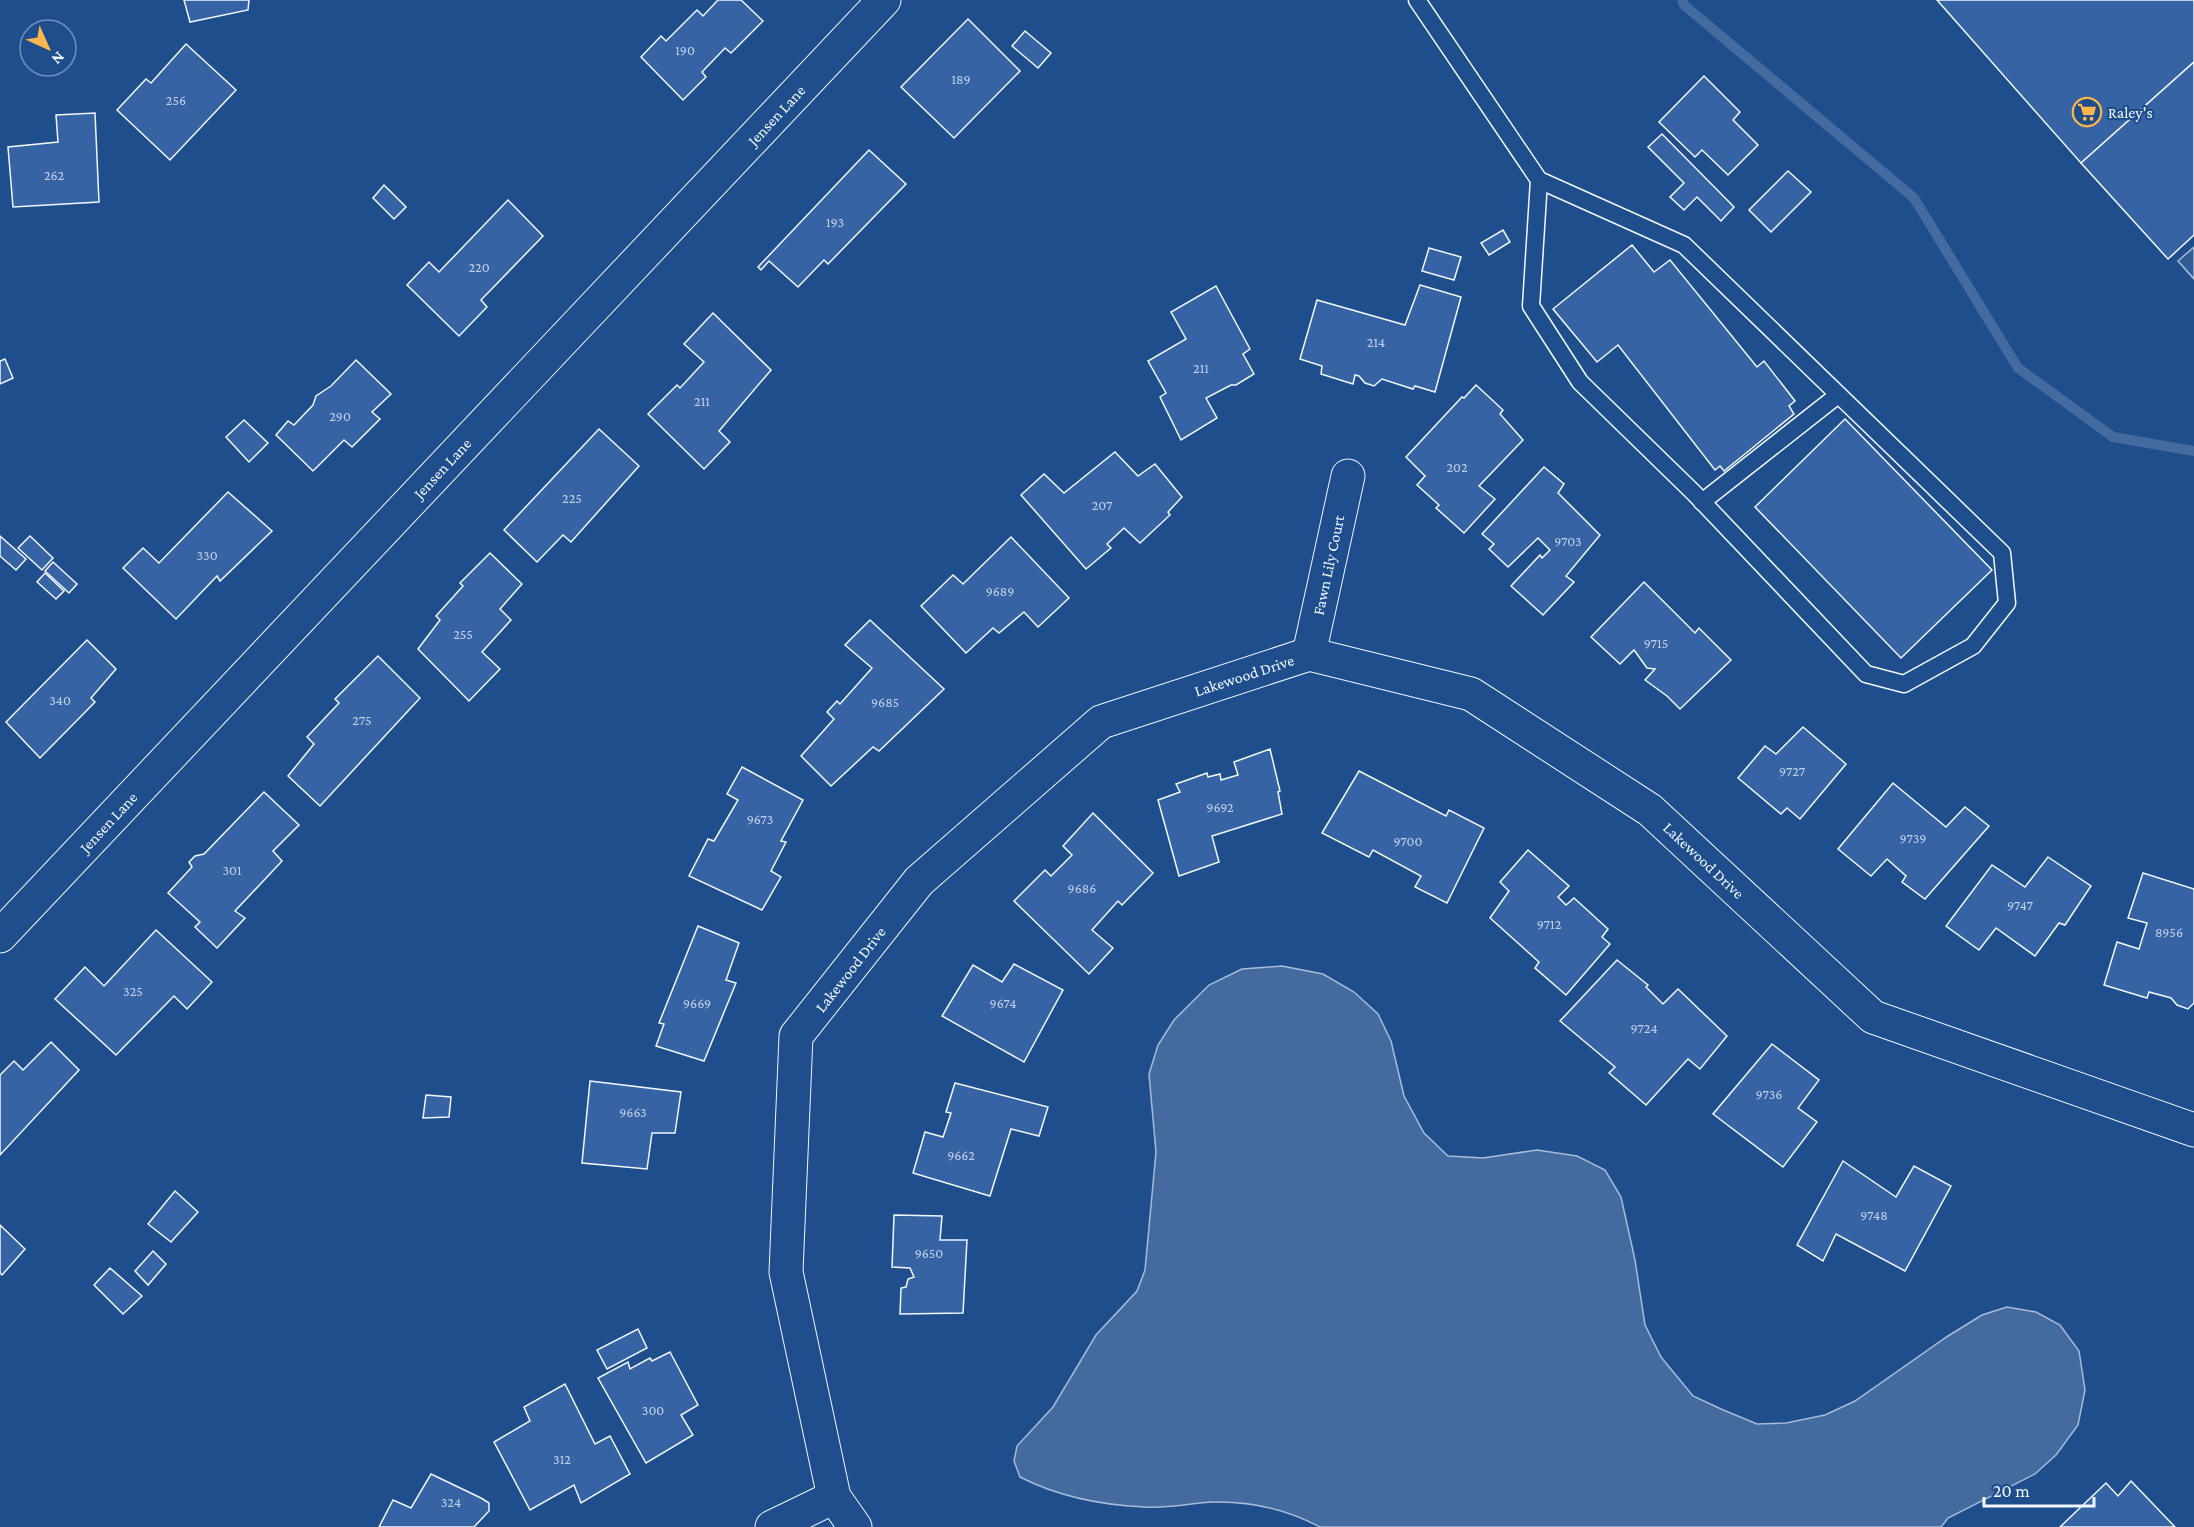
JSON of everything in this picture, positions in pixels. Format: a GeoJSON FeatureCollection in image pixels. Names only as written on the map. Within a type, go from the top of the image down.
{"type":"FeatureCollection","features":[{"type":"Feature","properties":{"kind":"street","name":"Jensen Lane"},"geometry":{"type":"LineString","coordinates":[[0,936],[884,0]]}},
{"type":"Feature","properties":{"kind":"street","name":"Fawn Lily Court"},"geometry":{"type":"LineString","coordinates":[[1309,654],[1348,476]]}},
{"type":"Feature","properties":{"kind":"street","name":"Lakewood Drive"},"geometry":{"type":"LineString","coordinates":[[855,1527],[834,1497],[786,1272],[796,1036],[919,881],[1101,722],[1309,654],[1471,694],[1650,810],[1873,1017],[2194,1130]]}},
{"type":"Feature","properties":{"kind":"street"},"geometry":{"type":"LineString","coordinates":[[772,1527],[834,1497]]}},
{"type":"Feature","properties":{"kind":"lane"},"geometry":{"type":"LineString","coordinates":[[1417,0],[1539,180],[1684,245],[2002,554],[2007,603],[1973,646],[1904,684],[1866,674],[1702,502],[1580,382],[1530,306],[1539,180]]}},
{"type":"Feature","properties":{"kind":"lane"},"geometry":{"type":"LineString","coordinates":[[1702,502],[1839,395]]}},
{"type":"Feature","properties":{"kind":"shaded area"},"geometry":{"type":"Polygon","coordinates":[[[2194,247],[2194,279],[2178,261],[2194,247]]]}},
{"type":"Feature","properties":{"kind":"shaded area"},"geometry":{"type":"Polygon","coordinates":[[[1282,966],[1323,974],[1354,992],[1378,1014],[1391,1041],[1404,1096],[1424,1133],[1448,1156],[1483,1158],[1537,1150],[1577,1156],[1605,1170],[1621,1197],[1635,1260],[1645,1325],[1661,1357],[1693,1396],[1757,1424],[1786,1423],[1825,1415],[1855,1401],[1982,1315],[2007,1307],[2036,1312],[2060,1325],[2079,1351],[2085,1390],[2078,1425],[2056,1455],[2035,1474],[1948,1518],[1941,1527],[1320,1527],[1294,1515],[1268,1507],[1241,1503],[1213,1502],[1153,1507],[1096,1502],[1064,1494],[1020,1477],[1014,1461],[1017,1446],[1053,1407],[1096,1335],[1137,1291],[1145,1270],[1156,1152],[1149,1074],[1158,1045],[1174,1020],[1209,985],[1242,969],[1282,966]]]}},
{"type":"Feature","properties":{"kind":"building"},"geometry":{"type":"Polygon","coordinates":[[[184,0],[249,0],[248,10],[190,22],[184,0]]]}},
{"type":"Feature","properties":{"kind":"building"},"geometry":{"type":"Polygon","coordinates":[[[718,0],[741,0],[763,21],[731,53],[725,48],[702,72],[706,77],[683,100],[641,57],[661,36],[666,41],[697,10],[703,16],[718,0]]]}},
{"type":"Feature","properties":{"kind":"building","name":"Raley's"},"geometry":{"type":"Polygon","coordinates":[[[1937,0],[2194,0],[2194,62],[2081,163],[1937,0]]]}},
{"type":"Feature","properties":{"kind":"building"},"geometry":{"type":"Polygon","coordinates":[[[968,19],[1020,71],[954,138],[901,87],[968,19]]]}},
{"type":"Feature","properties":{"kind":"building"},"geometry":{"type":"Polygon","coordinates":[[[1025,31],[1051,53],[1038,68],[1012,46],[1025,31]]]}},
{"type":"Feature","properties":{"kind":"building"},"geometry":{"type":"Polygon","coordinates":[[[186,44],[236,90],[170,160],[117,110],[146,79],[151,83],[186,44]]]}},
{"type":"Feature","properties":{"kind":"building"},"geometry":{"type":"Polygon","coordinates":[[[2194,62],[2194,235],[2168,259],[2081,163],[2194,62]]]}},
{"type":"Feature","properties":{"kind":"building"},"geometry":{"type":"Polygon","coordinates":[[[1704,76],[1740,112],[1733,120],[1758,145],[1728,175],[1702,150],[1695,157],[1659,122],[1704,76]]]}},
{"type":"Feature","properties":{"kind":"building"},"geometry":{"type":"Polygon","coordinates":[[[95,113],[99,202],[13,207],[8,147],[58,142],[56,115],[95,113]]]}},
{"type":"Feature","properties":{"kind":"building"},"geometry":{"type":"Polygon","coordinates":[[[1662,134],[1734,207],[1721,221],[1697,197],[1684,210],[1670,197],[1684,183],[1648,147],[1662,134]]]}},
{"type":"Feature","properties":{"kind":"building"},"geometry":{"type":"Polygon","coordinates":[[[869,150],[906,184],[828,264],[824,260],[798,287],[769,261],[761,270],[758,267],[869,150]]]}},
{"type":"Feature","properties":{"kind":"building"},"geometry":{"type":"Polygon","coordinates":[[[1788,171],[1811,192],[1771,232],[1749,210],[1788,171]]]}},
{"type":"Feature","properties":{"kind":"building"},"geometry":{"type":"Polygon","coordinates":[[[384,185],[406,207],[394,219],[373,198],[384,185]]]}},
{"type":"Feature","properties":{"kind":"building"},"geometry":{"type":"Polygon","coordinates":[[[508,200],[543,236],[481,300],[487,307],[459,336],[407,285],[429,262],[439,272],[508,200]]]}},
{"type":"Feature","properties":{"kind":"building"},"geometry":{"type":"Polygon","coordinates":[[[1503,230],[1510,242],[1489,255],[1481,243],[1503,230]]]}},
{"type":"Feature","properties":{"kind":"building"},"geometry":{"type":"Polygon","coordinates":[[[1632,245],[1654,272],[1670,260],[1757,367],[1764,361],[1795,401],[1789,406],[1794,414],[1724,471],[1720,466],[1715,470],[1618,345],[1597,362],[1553,309],[1632,245]]]}},
{"type":"Feature","properties":{"kind":"building"},"geometry":{"type":"Polygon","coordinates":[[[1429,248],[1461,257],[1454,280],[1422,271],[1429,248]]]}},
{"type":"Feature","properties":{"kind":"building"},"geometry":{"type":"Polygon","coordinates":[[[1420,285],[1461,297],[1435,392],[1415,386],[1413,389],[1382,379],[1374,386],[1365,383],[1355,375],[1353,384],[1321,374],[1322,366],[1300,359],[1317,300],[1405,325],[1420,285]]]}},
{"type":"Feature","properties":{"kind":"building"},"geometry":{"type":"Polygon","coordinates":[[[1216,286],[1250,349],[1243,354],[1254,374],[1206,398],[1217,418],[1181,440],[1160,397],[1166,393],[1148,361],[1186,339],[1171,312],[1216,286]]]}},
{"type":"Feature","properties":{"kind":"building"},"geometry":{"type":"Polygon","coordinates":[[[713,313],[771,370],[719,431],[730,442],[704,469],[648,414],[677,385],[680,388],[704,362],[684,344],[713,313]]]}},
{"type":"Feature","properties":{"kind":"building"},"geometry":{"type":"Polygon","coordinates":[[[5,359],[13,378],[0,384],[0,361],[5,359]]]}},
{"type":"Feature","properties":{"kind":"building"},"geometry":{"type":"Polygon","coordinates":[[[356,360],[391,394],[372,412],[380,419],[352,447],[344,440],[313,471],[276,435],[288,421],[294,425],[313,405],[316,396],[331,386],[356,360]]]}},
{"type":"Feature","properties":{"kind":"building"},"geometry":{"type":"Polygon","coordinates":[[[1476,385],[1503,410],[1500,414],[1523,440],[1479,486],[1495,499],[1464,533],[1436,508],[1439,505],[1417,485],[1425,476],[1406,457],[1476,385]]]}},
{"type":"Feature","properties":{"kind":"building"},"geometry":{"type":"Polygon","coordinates":[[[1845,419],[1992,570],[1901,658],[1755,507],[1845,419]]]}},
{"type":"Feature","properties":{"kind":"building"},"geometry":{"type":"Polygon","coordinates":[[[244,420],[268,443],[249,462],[226,437],[244,420]]]}},
{"type":"Feature","properties":{"kind":"building"},"geometry":{"type":"Polygon","coordinates":[[[599,429],[639,466],[571,542],[563,535],[537,562],[504,530],[599,429]]]}},
{"type":"Feature","properties":{"kind":"building"},"geometry":{"type":"Polygon","coordinates":[[[1115,452],[1138,476],[1155,464],[1182,497],[1168,512],[1170,515],[1140,543],[1124,528],[1107,544],[1111,548],[1086,569],[1021,495],[1044,474],[1064,493],[1115,452]]]}},
{"type":"Feature","properties":{"kind":"building"},"geometry":{"type":"Polygon","coordinates":[[[1544,467],[1564,484],[1558,493],[1600,535],[1566,576],[1574,582],[1543,615],[1511,586],[1540,555],[1542,558],[1550,550],[1538,538],[1508,567],[1489,549],[1494,544],[1482,534],[1544,467]]]}},
{"type":"Feature","properties":{"kind":"building"},"geometry":{"type":"Polygon","coordinates":[[[228,492],[272,531],[220,581],[217,576],[176,619],[123,568],[143,548],[159,563],[228,492]]]}},
{"type":"Feature","properties":{"kind":"building"},"geometry":{"type":"Polygon","coordinates":[[[0,536],[26,559],[16,570],[0,556],[0,536]]]}},
{"type":"Feature","properties":{"kind":"building"},"geometry":{"type":"Polygon","coordinates":[[[30,536],[53,558],[42,570],[18,548],[30,536]]]}},
{"type":"Feature","properties":{"kind":"building"},"geometry":{"type":"Polygon","coordinates":[[[1011,537],[1069,598],[1038,627],[1024,612],[999,633],[993,628],[966,653],[921,606],[953,575],[963,584],[1011,537]]]}},
{"type":"Feature","properties":{"kind":"building"},"geometry":{"type":"Polygon","coordinates":[[[490,553],[522,584],[500,609],[511,620],[482,652],[500,669],[469,701],[418,649],[440,620],[436,616],[463,586],[460,583],[490,553]]]}},
{"type":"Feature","properties":{"kind":"building"},"geometry":{"type":"Polygon","coordinates":[[[53,562],[77,584],[69,593],[45,571],[53,562]]]}},
{"type":"Feature","properties":{"kind":"building"},"geometry":{"type":"Polygon","coordinates":[[[45,573],[64,591],[56,599],[37,582],[45,573]]]}},
{"type":"Feature","properties":{"kind":"building"},"geometry":{"type":"Polygon","coordinates":[[[1644,582],[1695,633],[1699,628],[1731,660],[1680,709],[1645,680],[1655,669],[1647,668],[1634,650],[1620,664],[1591,637],[1644,582]]]}},
{"type":"Feature","properties":{"kind":"building"},"geometry":{"type":"Polygon","coordinates":[[[870,620],[944,689],[879,751],[873,747],[831,786],[801,756],[834,719],[827,712],[837,701],[840,704],[872,668],[845,645],[870,620]]]}},
{"type":"Feature","properties":{"kind":"building"},"geometry":{"type":"Polygon","coordinates":[[[87,640],[116,669],[91,698],[95,702],[40,758],[6,722],[87,640]]]}},
{"type":"Feature","properties":{"kind":"building"},"geometry":{"type":"Polygon","coordinates":[[[378,656],[420,698],[320,806],[288,776],[314,744],[307,737],[339,703],[335,699],[378,656]]]}},
{"type":"Feature","properties":{"kind":"building"},"geometry":{"type":"Polygon","coordinates":[[[1803,727],[1846,764],[1800,819],[1787,808],[1781,814],[1738,778],[1765,746],[1776,754],[1803,727]]]}},
{"type":"Feature","properties":{"kind":"building"},"geometry":{"type":"Polygon","coordinates":[[[1270,749],[1280,791],[1278,792],[1282,814],[1212,836],[1219,862],[1179,876],[1158,800],[1180,792],[1176,784],[1207,773],[1208,777],[1220,774],[1221,780],[1238,775],[1234,762],[1270,749]]]}},
{"type":"Feature","properties":{"kind":"building"},"geometry":{"type":"Polygon","coordinates":[[[742,767],[803,800],[781,841],[786,842],[771,871],[781,877],[762,910],[689,876],[708,839],[714,841],[738,800],[727,794],[742,767]]]}},
{"type":"Feature","properties":{"kind":"building"},"geometry":{"type":"Polygon","coordinates":[[[1359,771],[1446,816],[1449,810],[1484,828],[1447,903],[1415,887],[1421,876],[1373,850],[1369,857],[1322,833],[1359,771]]]}},
{"type":"Feature","properties":{"kind":"building"},"geometry":{"type":"Polygon","coordinates":[[[1893,783],[1946,827],[1965,807],[1989,826],[1925,899],[1902,882],[1906,876],[1887,859],[1871,876],[1838,849],[1893,783]]]}},
{"type":"Feature","properties":{"kind":"building"},"geometry":{"type":"Polygon","coordinates":[[[264,792],[299,825],[273,851],[282,861],[235,911],[245,918],[217,948],[195,927],[200,922],[168,893],[192,867],[189,862],[195,856],[204,854],[264,792]]]}},
{"type":"Feature","properties":{"kind":"building"},"geometry":{"type":"Polygon","coordinates":[[[1093,813],[1153,873],[1122,905],[1118,901],[1092,930],[1113,948],[1089,974],[1014,901],[1045,870],[1051,876],[1072,855],[1063,846],[1093,813]]]}},
{"type":"Feature","properties":{"kind":"building"},"geometry":{"type":"Polygon","coordinates":[[[1528,850],[1569,886],[1558,897],[1566,905],[1574,898],[1608,929],[1602,937],[1610,944],[1566,995],[1535,968],[1539,962],[1490,918],[1509,891],[1500,882],[1528,850]]]}},
{"type":"Feature","properties":{"kind":"building"},"geometry":{"type":"Polygon","coordinates":[[[2048,857],[2091,886],[2065,925],[2059,923],[2035,956],[1996,928],[1979,950],[1946,926],[1992,865],[2025,887],[2048,857]]]}},
{"type":"Feature","properties":{"kind":"building"},"geometry":{"type":"Polygon","coordinates":[[[2143,873],[2194,889],[2194,1003],[2188,1009],[2177,1005],[2171,998],[2149,992],[2147,998],[2104,985],[2117,942],[2139,949],[2147,923],[2128,918],[2143,873]]]}},
{"type":"Feature","properties":{"kind":"building"},"geometry":{"type":"Polygon","coordinates":[[[698,926],[739,943],[726,980],[736,983],[704,1061],[656,1046],[664,1024],[659,1023],[698,926]]]}},
{"type":"Feature","properties":{"kind":"building"},"geometry":{"type":"Polygon","coordinates":[[[156,930],[212,982],[187,1009],[174,996],[116,1055],[55,999],[85,967],[104,986],[156,930]]]}},
{"type":"Feature","properties":{"kind":"building"},"geometry":{"type":"Polygon","coordinates":[[[1617,960],[1648,985],[1646,987],[1663,1004],[1678,989],[1727,1036],[1700,1069],[1688,1059],[1646,1105],[1609,1073],[1615,1067],[1560,1021],[1617,960]]]}},
{"type":"Feature","properties":{"kind":"building"},"geometry":{"type":"Polygon","coordinates":[[[1014,964],[1063,990],[1024,1062],[942,1016],[973,965],[1002,982],[1014,964]]]}},
{"type":"Feature","properties":{"kind":"building"},"geometry":{"type":"Polygon","coordinates":[[[51,1042],[79,1070],[0,1155],[0,1075],[14,1061],[23,1070],[51,1042]]]}},
{"type":"Feature","properties":{"kind":"building"},"geometry":{"type":"Polygon","coordinates":[[[1772,1044],[1819,1080],[1798,1108],[1817,1122],[1783,1167],[1713,1114],[1772,1044]]]}},
{"type":"Feature","properties":{"kind":"building"},"geometry":{"type":"Polygon","coordinates":[[[590,1081],[681,1092],[675,1133],[652,1133],[647,1169],[582,1163],[590,1081]]]}},
{"type":"Feature","properties":{"kind":"building"},"geometry":{"type":"Polygon","coordinates":[[[955,1083],[1048,1107],[1039,1136],[1011,1129],[990,1196],[913,1173],[925,1132],[943,1137],[951,1113],[946,1112],[955,1083]]]}},
{"type":"Feature","properties":{"kind":"building"},"geometry":{"type":"Polygon","coordinates":[[[426,1095],[451,1097],[449,1117],[423,1118],[426,1095]]]}},
{"type":"Feature","properties":{"kind":"building"},"geometry":{"type":"Polygon","coordinates":[[[1843,1161],[1896,1197],[1914,1166],[1951,1186],[1905,1271],[1836,1234],[1823,1261],[1797,1245],[1843,1161]]]}},
{"type":"Feature","properties":{"kind":"building"},"geometry":{"type":"Polygon","coordinates":[[[175,1191],[198,1212],[171,1242],[148,1224],[175,1191]]]}},
{"type":"Feature","properties":{"kind":"building"},"geometry":{"type":"Polygon","coordinates":[[[894,1215],[942,1216],[940,1240],[967,1240],[963,1313],[900,1314],[901,1288],[906,1287],[908,1279],[914,1277],[910,1268],[892,1267],[894,1215]]]}},
{"type":"Feature","properties":{"kind":"building"},"geometry":{"type":"Polygon","coordinates":[[[0,1225],[25,1249],[2,1275],[0,1273],[0,1225]]]}},
{"type":"Feature","properties":{"kind":"building"},"geometry":{"type":"Polygon","coordinates":[[[153,1251],[166,1264],[148,1285],[135,1271],[153,1251]]]}},
{"type":"Feature","properties":{"kind":"building"},"geometry":{"type":"Polygon","coordinates":[[[110,1268],[142,1296],[123,1314],[94,1285],[110,1268]]]}},
{"type":"Feature","properties":{"kind":"building"},"geometry":{"type":"Polygon","coordinates":[[[638,1329],[647,1348],[607,1369],[597,1350],[638,1329]]]}},
{"type":"Feature","properties":{"kind":"building"},"geometry":{"type":"Polygon","coordinates":[[[670,1352],[698,1405],[681,1415],[693,1435],[646,1463],[598,1378],[628,1362],[630,1369],[650,1358],[652,1361],[670,1352]]]}},
{"type":"Feature","properties":{"kind":"building"},"geometry":{"type":"Polygon","coordinates":[[[565,1384],[595,1444],[610,1436],[630,1474],[581,1503],[574,1485],[530,1510],[494,1442],[530,1421],[524,1407],[565,1384]]]}},
{"type":"Feature","properties":{"kind":"building"},"geometry":{"type":"Polygon","coordinates":[[[431,1474],[489,1503],[489,1511],[474,1527],[379,1527],[393,1500],[411,1508],[431,1474]]]}},
{"type":"Feature","properties":{"kind":"building"},"geometry":{"type":"Polygon","coordinates":[[[2131,1481],[2175,1527],[2060,1527],[2106,1483],[2118,1496],[2131,1481]]]}},
{"type":"Feature","properties":{"kind":"waterway"},"geometry":{"type":"LineString","coordinates":[[1682,0],[1684,5],[1914,198],[2018,368],[2113,437],[2194,451]]}},
{"type":"Feature","properties":{"kind":"place","name":"Raley's"},"geometry":{"type":"Point","coordinates":[2087,112]}}]}
